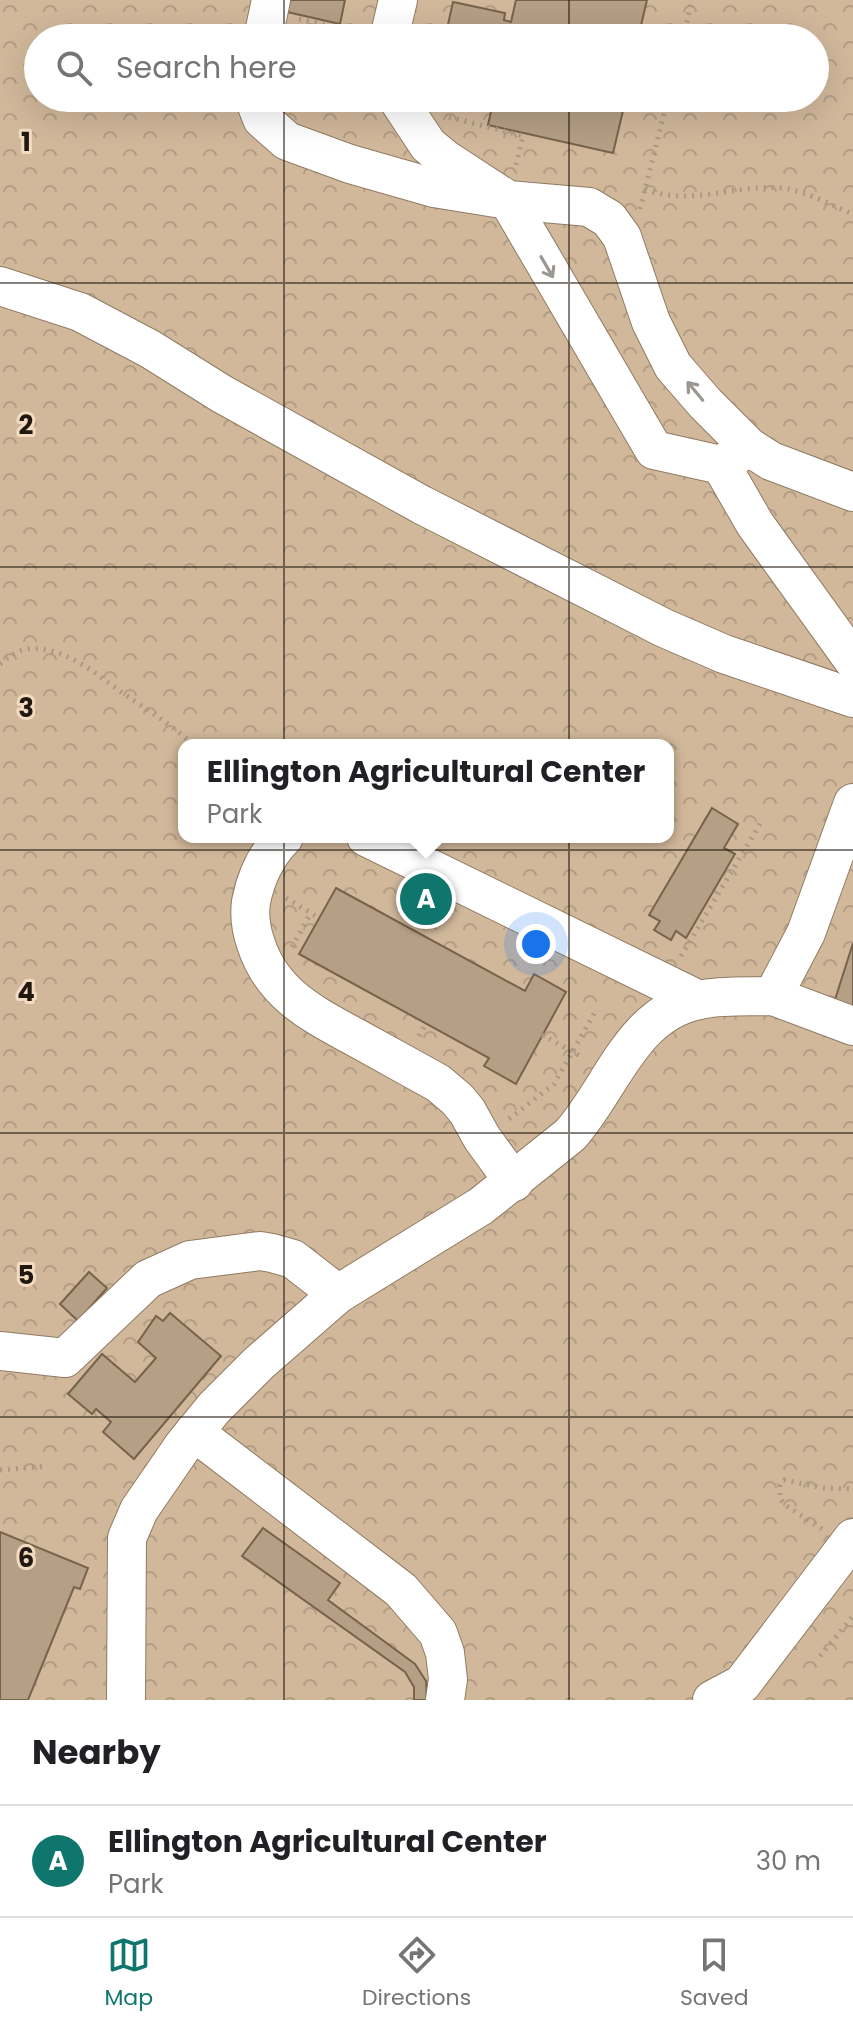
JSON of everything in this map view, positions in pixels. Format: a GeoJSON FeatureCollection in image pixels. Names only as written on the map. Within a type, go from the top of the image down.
{"type":"FeatureCollection","features":[{"type":"Feature","properties":{"kind":"street"},"geometry":{"type":"LineString","coordinates":[[386,24],[398,0]]}},
{"type":"Feature","properties":{"kind":"street"},"geometry":{"type":"LineString","coordinates":[[259,112],[262,119],[293,144],[434,188],[511,181]]}},
{"type":"Feature","properties":{"kind":"street"},"geometry":{"type":"LineString","coordinates":[[406,112],[428,145],[445,159],[589,207],[609,219],[622,237],[651,322],[673,366],[705,403],[735,456],[755,524],[853,660]]}},
{"type":"Feature","properties":{"kind":"street"},"geometry":{"type":"LineString","coordinates":[[511,181],[654,450],[771,461],[853,492]]}},
{"type":"Feature","properties":{"kind":"street"},"geometry":{"type":"LineString","coordinates":[[0,286],[80,312],[422,505],[664,628],[724,654],[853,698]]}},
{"type":"Feature","properties":{"kind":"street"},"geometry":{"type":"LineString","coordinates":[[773,996],[806,933],[853,803]]}},
{"type":"Feature","properties":{"kind":"street"},"geometry":{"type":"LineString","coordinates":[[279,843],[265,860],[250,909],[254,938],[272,979],[301,1008],[438,1083],[457,1099],[514,1182]]}},
{"type":"Feature","properties":{"kind":"street"},"geometry":{"type":"LineString","coordinates":[[378,843],[699,1000]]}},
{"type":"Feature","properties":{"kind":"street"},"geometry":{"type":"LineString","coordinates":[[126,1700],[127,1538],[139,1510],[194,1432],[259,1363],[338,1294],[481,1206],[514,1182],[576,1129],[631,1047],[655,1021],[676,1008],[699,1000],[773,996],[853,1026]]}},
{"type":"Feature","properties":{"kind":"street"},"geometry":{"type":"LineString","coordinates":[[0,1351],[65,1358],[148,1279],[190,1260],[210,1256],[260,1251],[293,1259],[338,1294]]}},
{"type":"Feature","properties":{"kind":"street"},"geometry":{"type":"LineString","coordinates":[[194,1432],[401,1590],[438,1633],[445,1653],[448,1679],[445,1700]]}},
{"type":"Feature","properties":{"kind":"street"},"geometry":{"type":"LineString","coordinates":[[730,1695],[850,1542]]}},
{"type":"Feature","properties":{"kind":"path"},"geometry":{"type":"LineString","coordinates":[[686,24],[692,0]]}},
{"type":"Feature","properties":{"kind":"path"},"geometry":{"type":"LineString","coordinates":[[268,17],[309,24]]}},
{"type":"Feature","properties":{"kind":"path"},"geometry":{"type":"LineString","coordinates":[[637,218],[664,112]]}},
{"type":"Feature","properties":{"kind":"path"},"geometry":{"type":"LineString","coordinates":[[447,116],[523,136],[511,181]]}},
{"type":"Feature","properties":{"kind":"path"},"geometry":{"type":"LineString","coordinates":[[511,181],[526,166]]}},
{"type":"Feature","properties":{"kind":"path"},"geometry":{"type":"LineString","coordinates":[[645,189],[659,195],[689,198],[782,188],[804,192],[853,214]]}},
{"type":"Feature","properties":{"kind":"path"},"geometry":{"type":"LineString","coordinates":[[0,664],[14,654],[30,649],[62,655],[81,664],[164,719],[187,739]]}},
{"type":"Feature","properties":{"kind":"path"},"geometry":{"type":"LineString","coordinates":[[664,983],[763,819]]}},
{"type":"Feature","properties":{"kind":"path"},"geometry":{"type":"LineString","coordinates":[[482,1138],[554,1084],[595,1012]]}},
{"type":"Feature","properties":{"kind":"path"},"geometry":{"type":"LineString","coordinates":[[542,1035],[612,1073]]}},
{"type":"Feature","properties":{"kind":"path"},"geometry":{"type":"LineString","coordinates":[[0,1470],[48,1466]]}},
{"type":"Feature","properties":{"kind":"path"},"geometry":{"type":"LineString","coordinates":[[850,1542],[785,1505],[779,1493],[784,1480],[824,1488],[853,1489]]}},
{"type":"Feature","properties":{"kind":"path"},"geometry":{"type":"LineString","coordinates":[[820,1656],[853,1616]]}},
{"type":"Feature","properties":{"kind":"green space"},"geometry":{"type":"Polygon","coordinates":[[[0,0],[853,0],[853,1700],[0,1700],[0,0]]]}},
{"type":"Feature","properties":{"kind":"building"},"geometry":{"type":"Polygon","coordinates":[[[290,0],[345,0],[340,24],[287,12],[290,0]]]}},
{"type":"Feature","properties":{"kind":"building"},"geometry":{"type":"Polygon","coordinates":[[[516,0],[647,0],[641,24],[448,24],[453,2],[505,13],[504,20],[511,22],[516,0]]]}},
{"type":"Feature","properties":{"kind":"building"},"geometry":{"type":"Polygon","coordinates":[[[491,112],[623,112],[613,153],[488,125],[491,112]]]}},
{"type":"Feature","properties":{"kind":"building"},"geometry":{"type":"Polygon","coordinates":[[[712,808],[738,824],[724,848],[735,854],[686,938],[676,931],[671,940],[654,930],[660,921],[649,915],[712,808]]]}},
{"type":"Feature","properties":{"kind":"building"},"geometry":{"type":"Polygon","coordinates":[[[336,888],[525,991],[534,974],[566,992],[516,1084],[484,1066],[489,1058],[299,954],[336,888]]]}},
{"type":"Feature","properties":{"kind":"building"},"geometry":{"type":"Polygon","coordinates":[[[853,943],[853,1013],[833,1006],[853,943]]]}},
{"type":"Feature","properties":{"kind":"building"},"geometry":{"type":"Polygon","coordinates":[[[89,1272],[107,1288],[78,1321],[60,1304],[89,1272]]]}},
{"type":"Feature","properties":{"kind":"building"},"geometry":{"type":"Polygon","coordinates":[[[170,1313],[221,1356],[134,1459],[103,1432],[111,1422],[96,1409],[92,1414],[68,1394],[102,1354],[135,1382],[156,1358],[138,1342],[156,1316],[163,1321],[170,1313]]]}},
{"type":"Feature","properties":{"kind":"building"},"geometry":{"type":"Polygon","coordinates":[[[263,1528],[340,1583],[328,1600],[415,1664],[426,1681],[427,1700],[414,1700],[414,1687],[405,1672],[242,1556],[263,1528]]]}},
{"type":"Feature","properties":{"kind":"building"},"geometry":{"type":"Polygon","coordinates":[[[0,1532],[88,1568],[80,1589],[74,1587],[28,1700],[0,1700],[0,1532]]]}},
{"type":"Feature","properties":{"kind":"place","name":"Ellington Agricultural Center"},"geometry":{"type":"Point","coordinates":[426,899]}}]}
